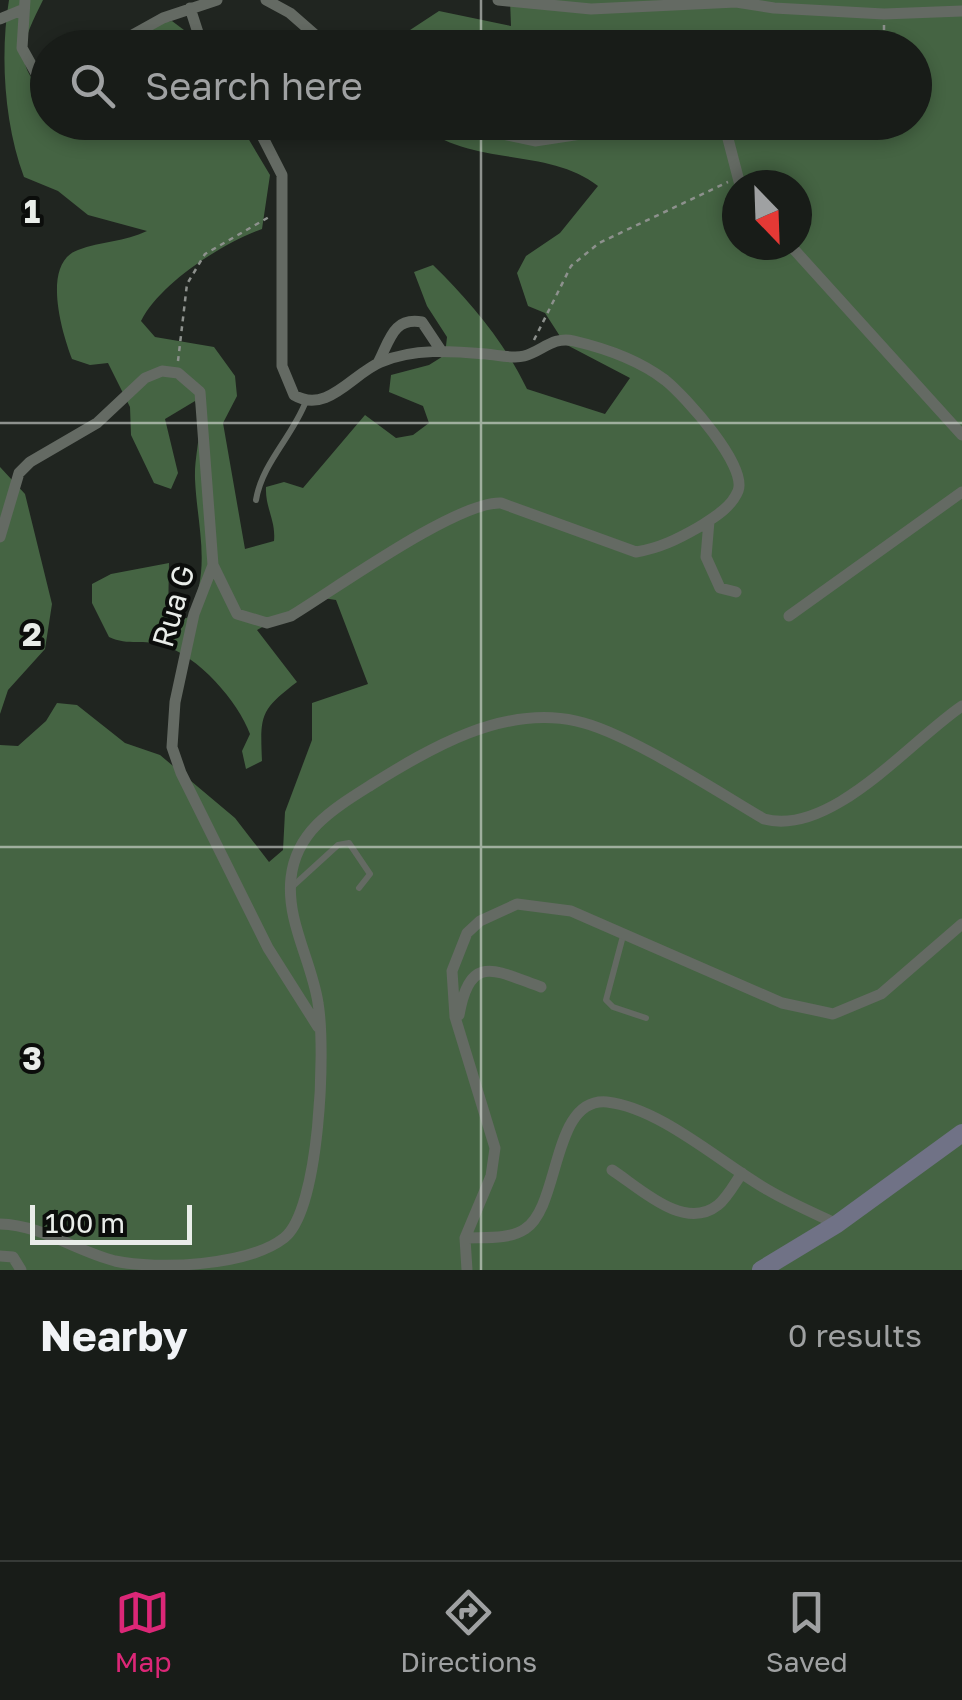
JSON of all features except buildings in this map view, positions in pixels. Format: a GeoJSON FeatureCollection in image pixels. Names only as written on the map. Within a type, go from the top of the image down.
{"type":"FeatureCollection","features":[{"type":"Feature","properties":{"kind":"street"},"geometry":{"type":"LineString","coordinates":[[141,30],[188,4],[217,0]]}},
{"type":"Feature","properties":{"kind":"street"},"geometry":{"type":"LineString","coordinates":[[266,0],[309,30]]}},
{"type":"Feature","properties":{"kind":"street"},"geometry":{"type":"LineString","coordinates":[[498,0],[591,9],[737,1],[774,8],[884,14],[962,10]]}},
{"type":"Feature","properties":{"kind":"street"},"geometry":{"type":"LineString","coordinates":[[188,4],[197,30]]}},
{"type":"Feature","properties":{"kind":"street"},"geometry":{"type":"LineString","coordinates":[[0,19],[24,5]]}},
{"type":"Feature","properties":{"kind":"street"},"geometry":{"type":"LineString","coordinates":[[24,5],[22,48],[30,62]]}},
{"type":"Feature","properties":{"kind":"street"},"geometry":{"type":"LineString","coordinates":[[213,564],[237,614],[267,623],[290,616],[486,502],[501,503],[636,552],[657,549],[708,521],[738,492],[739,475],[717,439],[665,380],[634,363],[570,340],[552,342],[527,355],[414,353],[378,363],[340,390],[306,400],[294,395],[282,366],[280,165],[265,140]]}},
{"type":"Feature","properties":{"kind":"street"},"geometry":{"type":"LineString","coordinates":[[526,140],[551,140]]}},
{"type":"Feature","properties":{"kind":"street"},"geometry":{"type":"LineString","coordinates":[[727,140],[735,170]]}},
{"type":"Feature","properties":{"kind":"street"},"geometry":{"type":"LineString","coordinates":[[804,260],[962,434]]}},
{"type":"Feature","properties":{"kind":"street"},"geometry":{"type":"LineString","coordinates":[[378,363],[398,323],[407,320],[422,322],[442,352]]}},
{"type":"Feature","properties":{"kind":"street"},"geometry":{"type":"LineString","coordinates":[[0,537],[12,488],[30,462],[98,423],[145,378],[162,371],[178,373]]}},
{"type":"Feature","properties":{"kind":"street","name":"Rua G"},"geometry":{"type":"LineString","coordinates":[[178,373],[190,380],[204,406],[213,564],[194,614],[175,702],[174,756],[268,948],[318,1026]]}},
{"type":"Feature","properties":{"kind":"street"},"geometry":{"type":"LineString","coordinates":[[790,616],[962,492]]}},
{"type":"Feature","properties":{"kind":"street"},"geometry":{"type":"LineString","coordinates":[[708,521],[708,567],[720,588],[736,592]]}},
{"type":"Feature","properties":{"kind":"street"},"geometry":{"type":"LineString","coordinates":[[0,1224],[33,1229],[117,1262],[158,1267],[218,1262],[267,1248],[286,1236],[308,1198],[318,1099],[318,1002],[290,889],[296,853],[304,836],[319,821],[412,760],[462,736],[496,726],[529,719],[579,721],[764,819],[789,824],[821,815],[962,706]]}},
{"type":"Feature","properties":{"kind":"street"},"geometry":{"type":"LineString","coordinates":[[467,1270],[465,1238],[491,1176],[495,1148],[458,1026],[452,992],[458,953],[467,933],[497,911],[517,904],[570,910],[782,1003],[833,1014],[881,994],[962,924]]}},
{"type":"Feature","properties":{"kind":"street"},"geometry":{"type":"LineString","coordinates":[[458,1026],[463,992],[472,974],[480,970],[497,971],[540,987]]}},
{"type":"Feature","properties":{"kind":"street"},"geometry":{"type":"LineString","coordinates":[[465,1238],[514,1234],[534,1221],[577,1114],[593,1104],[612,1103],[641,1112],[837,1224]]}},
{"type":"Feature","properties":{"kind":"street"},"geometry":{"type":"LineString","coordinates":[[769,1268],[962,1133]]}},
{"type":"Feature","properties":{"kind":"street"},"geometry":{"type":"LineString","coordinates":[[612,1170],[676,1212],[698,1213],[718,1206],[742,1173]]}},
{"type":"Feature","properties":{"kind":"street"},"geometry":{"type":"LineString","coordinates":[[0,1256],[13,1258],[21,1270]]}},
{"type":"Feature","properties":{"kind":"lane"},"geometry":{"type":"LineString","coordinates":[[256,500],[264,470],[292,434],[306,400]]}},
{"type":"Feature","properties":{"kind":"lane"},"geometry":{"type":"LineString","coordinates":[[290,889],[338,844],[348,843],[369,868],[370,874],[358,888]]}},
{"type":"Feature","properties":{"kind":"lane"},"geometry":{"type":"LineString","coordinates":[[623,936],[606,1000],[612,1007],[646,1018]]}},
{"type":"Feature","properties":{"kind":"path"},"geometry":{"type":"LineString","coordinates":[[884,14],[884,30]]}},
{"type":"Feature","properties":{"kind":"path"},"geometry":{"type":"LineString","coordinates":[[527,355],[570,266],[599,242],[722,189]]}},
{"type":"Feature","properties":{"kind":"path"},"geometry":{"type":"LineString","coordinates":[[178,373],[177,338],[187,284],[205,254],[279,211]]}},
{"type":"Feature","properties":{"kind":"green space"},"geometry":{"type":"Polygon","coordinates":[[[9,0],[43,0],[27,35],[24,56],[30,75],[30,140],[249,140],[270,175],[262,229],[229,244],[178,278],[141,321],[155,337],[214,347],[235,376],[237,396],[223,423],[245,549],[274,541],[266,487],[284,482],[303,488],[365,415],[396,438],[413,435],[429,423],[423,406],[389,392],[391,375],[429,365],[445,355],[447,337],[427,306],[414,272],[433,265],[447,279],[497,339],[527,389],[605,414],[630,378],[565,344],[545,313],[528,306],[517,273],[526,256],[560,233],[598,186],[556,166],[445,140],[932,140],[932,30],[410,30],[439,11],[511,26],[510,0],[962,0],[962,1270],[0,1270],[0,745],[18,746],[46,721],[57,703],[77,705],[125,743],[160,755],[235,818],[269,862],[283,850],[285,812],[312,740],[312,703],[368,684],[336,600],[316,597],[257,630],[297,682],[269,707],[262,723],[262,761],[246,769],[242,751],[250,734],[226,694],[203,669],[163,645],[109,637],[92,603],[92,584],[111,574],[169,563],[168,620],[187,618],[195,601],[202,549],[195,479],[198,411],[195,401],[165,419],[178,473],[171,489],[154,483],[131,435],[130,407],[108,363],[90,365],[72,359],[57,300],[60,269],[67,257],[87,247],[147,231],[88,215],[58,191],[24,177],[8,112],[5,65],[9,0]]]}},
{"type":"Feature","properties":{"kind":"green space"},"geometry":{"type":"Polygon","coordinates":[[[172,21],[184,30],[142,30],[172,21]]]}},
{"type":"Feature","properties":{"kind":"green space"},"geometry":{"type":"Polygon","coordinates":[[[0,467],[25,494],[52,604],[45,649],[8,690],[0,714],[0,467]]]}}]}
